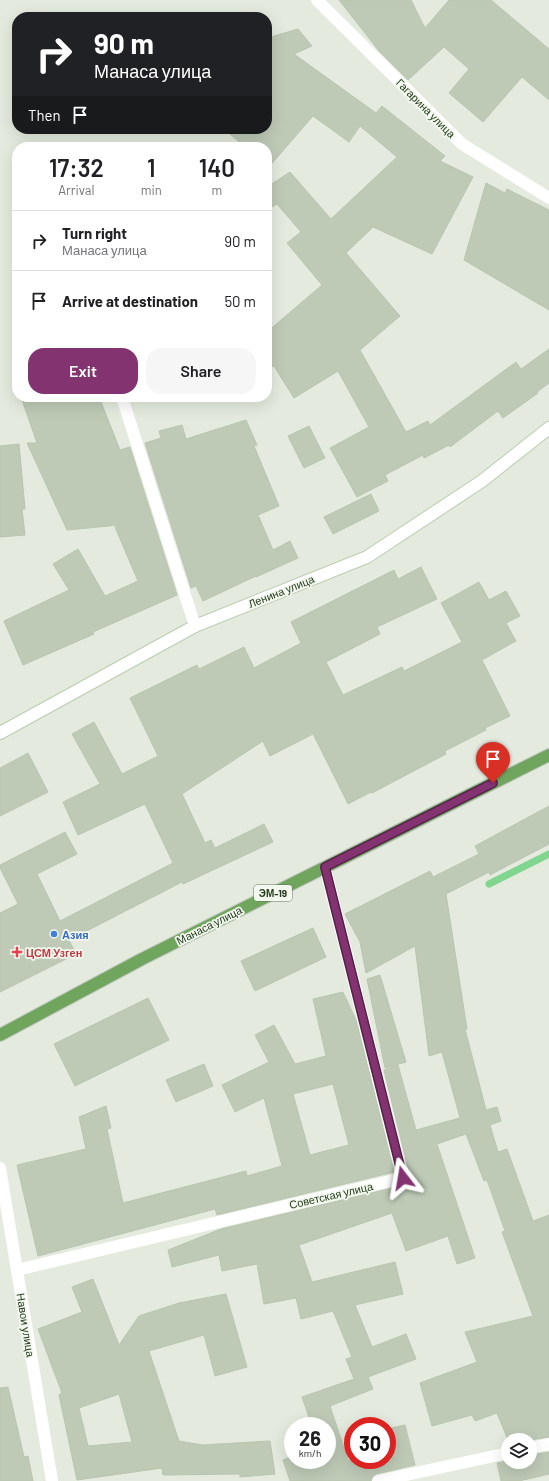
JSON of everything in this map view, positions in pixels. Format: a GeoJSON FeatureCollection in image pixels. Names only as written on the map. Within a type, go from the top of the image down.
{"type":"FeatureCollection","features":[{"type":"Feature","properties":{"kind":"main road","name":"Манаса улица"},"geometry":{"type":"LineString","coordinates":[[0,1035],[142,959],[549,755]]}},
{"type":"Feature","properties":{"kind":"street","name":"Гагарина улица"},"geometry":{"type":"LineString","coordinates":[[317,0],[462,144],[549,198]]}},
{"type":"Feature","properties":{"kind":"street"},"geometry":{"type":"LineString","coordinates":[[124,402],[195,626]]}},
{"type":"Feature","properties":{"kind":"street","name":"Ленина улица"},"geometry":{"type":"LineString","coordinates":[[0,733],[195,626],[367,557],[482,481],[549,428]]}},
{"type":"Feature","properties":{"kind":"street","name":"Советская улица"},"geometry":{"type":"LineString","coordinates":[[17,1270],[403,1178],[325,867]]}},
{"type":"Feature","properties":{"kind":"street","name":"Навои улица"},"geometry":{"type":"LineString","coordinates":[[0,1168],[52,1481]]}},
{"type":"Feature","properties":{"kind":"street"},"geometry":{"type":"LineString","coordinates":[[537,1447],[549,1444]]}},
{"type":"Feature","properties":{"kind":"street"},"geometry":{"type":"LineString","coordinates":[[378,1481],[501,1455]]}},
{"type":"Feature","properties":{"kind":"building"},"geometry":{"type":"Polygon","coordinates":[[[339,0],[411,0],[425,28],[449,0],[491,0],[549,49],[549,100],[522,77],[483,122],[449,93],[469,69],[444,47],[408,80],[379,51],[339,0]]]}},
{"type":"Feature","properties":{"kind":"building"},"geometry":{"type":"Polygon","coordinates":[[[298,29],[312,46],[294,54],[376,113],[382,106],[445,156],[440,161],[473,177],[432,254],[373,227],[346,253],[400,316],[360,350],[406,432],[428,421],[430,425],[516,362],[521,369],[549,349],[549,383],[537,392],[538,393],[503,418],[498,411],[450,447],[449,445],[424,458],[423,455],[385,475],[388,481],[357,497],[330,448],[369,427],[338,371],[294,398],[274,366],[272,367],[272,328],[322,285],[287,243],[301,232],[277,204],[272,207],[272,184],[290,172],[331,219],[397,157],[360,126],[349,142],[313,116],[272,163],[272,142],[239,142],[230,134],[272,134],[272,37],[298,29]]]}},
{"type":"Feature","properties":{"kind":"building"},"geometry":{"type":"Polygon","coordinates":[[[486,183],[505,193],[507,189],[549,210],[549,310],[464,260],[486,183]]]}},
{"type":"Feature","properties":{"kind":"building"},"geometry":{"type":"Polygon","coordinates":[[[23,402],[101,402],[120,450],[130,447],[177,595],[23,665],[4,621],[69,590],[53,564],[78,549],[105,596],[138,581],[115,527],[119,525],[67,530],[27,443],[37,443],[23,402]]]}},
{"type":"Feature","properties":{"kind":"building"},"geometry":{"type":"Polygon","coordinates":[[[246,420],[257,445],[254,446],[279,506],[258,515],[273,550],[290,541],[298,558],[203,601],[196,586],[191,588],[145,443],[161,438],[159,431],[182,425],[186,439],[246,420]]]}},
{"type":"Feature","properties":{"kind":"building"},"geometry":{"type":"Polygon","coordinates":[[[309,426],[325,458],[304,468],[288,436],[309,426]]]}},
{"type":"Feature","properties":{"kind":"building"},"geometry":{"type":"Polygon","coordinates":[[[19,444],[25,509],[22,509],[25,535],[0,537],[0,446],[19,444]]]}},
{"type":"Feature","properties":{"kind":"building"},"geometry":{"type":"Polygon","coordinates":[[[371,494],[379,511],[333,534],[324,517],[371,494]]]}},
{"type":"Feature","properties":{"kind":"building"},"geometry":{"type":"Polygon","coordinates":[[[421,567],[437,599],[377,627],[380,634],[326,662],[343,695],[402,667],[404,671],[462,642],[441,603],[479,582],[489,600],[506,591],[520,616],[506,623],[516,641],[482,660],[510,716],[485,728],[486,730],[445,751],[446,754],[348,804],[313,734],[270,756],[263,741],[182,794],[205,843],[211,840],[215,848],[264,824],[273,842],[183,884],[182,882],[69,940],[76,954],[0,992],[0,913],[18,904],[0,868],[0,865],[65,832],[77,854],[37,874],[60,921],[173,863],[145,804],[78,835],[63,802],[100,784],[72,734],[94,722],[122,774],[158,756],[130,698],[197,665],[199,669],[244,647],[254,668],[301,643],[291,622],[394,570],[398,579],[421,567]]]}},
{"type":"Feature","properties":{"kind":"building"},"geometry":{"type":"Polygon","coordinates":[[[28,753],[48,792],[0,816],[0,768],[28,753]]]}},
{"type":"Feature","properties":{"kind":"building"},"geometry":{"type":"Polygon","coordinates":[[[549,806],[549,844],[490,875],[489,872],[446,894],[467,1029],[465,1029],[486,1110],[497,1107],[501,1121],[490,1125],[498,1152],[507,1149],[533,1221],[549,1215],[549,1437],[537,1439],[537,1433],[505,1433],[497,1413],[475,1421],[472,1415],[432,1426],[420,1383],[477,1362],[465,1332],[533,1316],[502,1232],[505,1231],[487,1180],[484,1181],[466,1134],[437,1144],[475,1258],[457,1264],[448,1236],[406,1251],[392,1213],[299,1245],[312,1282],[395,1262],[403,1294],[355,1305],[372,1347],[406,1334],[416,1359],[368,1377],[373,1389],[330,1406],[334,1417],[309,1417],[302,1397],[354,1379],[346,1359],[352,1357],[333,1311],[301,1319],[296,1298],[264,1304],[257,1264],[222,1271],[219,1255],[172,1267],[168,1250],[221,1229],[405,1185],[408,1183],[410,1176],[384,1070],[398,1065],[416,1130],[460,1118],[442,1052],[429,1056],[415,946],[366,973],[360,942],[345,914],[430,871],[433,877],[479,854],[475,846],[549,806]]]}},
{"type":"Feature","properties":{"kind":"building"},"geometry":{"type":"Polygon","coordinates":[[[313,928],[326,957],[255,991],[241,961],[313,928]]]}},
{"type":"Feature","properties":{"kind":"building"},"geometry":{"type":"Polygon","coordinates":[[[380,975],[406,1062],[385,1068],[367,979],[380,975]]]}},
{"type":"Feature","properties":{"kind":"building"},"geometry":{"type":"Polygon","coordinates":[[[343,992],[356,1020],[394,1172],[217,1215],[215,1209],[38,1256],[17,1165],[86,1149],[79,1117],[106,1106],[111,1128],[107,1129],[123,1203],[246,1171],[247,1176],[282,1166],[264,1098],[235,1112],[222,1085],[269,1062],[255,1035],[274,1025],[295,1064],[326,1056],[313,999],[343,992]],[[333,1084],[293,1094],[310,1155],[349,1145],[333,1084]]]}},
{"type":"Feature","properties":{"kind":"building"},"geometry":{"type":"Polygon","coordinates":[[[148,998],[169,1040],[75,1086],[54,1044],[148,998]]]}},
{"type":"Feature","properties":{"kind":"building"},"geometry":{"type":"Polygon","coordinates":[[[204,1064],[213,1086],[176,1102],[166,1080],[204,1064]]]}},
{"type":"Feature","properties":{"kind":"building"},"geometry":{"type":"Polygon","coordinates":[[[93,1279],[119,1345],[139,1316],[179,1303],[226,1294],[247,1367],[215,1376],[204,1335],[149,1351],[179,1441],[202,1445],[270,1441],[275,1474],[240,1477],[240,1474],[163,1475],[162,1468],[77,1480],[59,1395],[62,1393],[38,1329],[82,1312],[72,1287],[93,1279]],[[119,1394],[79,1408],[88,1446],[132,1442],[119,1394]]]}},
{"type":"Feature","properties":{"kind":"building"},"geometry":{"type":"Polygon","coordinates":[[[8,1387],[24,1457],[28,1456],[33,1481],[0,1481],[0,1388],[8,1387]]]}},
{"type":"Feature","properties":{"kind":"building"},"geometry":{"type":"Polygon","coordinates":[[[336,1424],[344,1448],[344,1469],[396,1469],[396,1427],[405,1425],[415,1465],[376,1474],[373,1476],[371,1481],[290,1481],[286,1469],[336,1469],[336,1424]]]}},
{"type":"Feature","properties":{"kind":"building"},"geometry":{"type":"Polygon","coordinates":[[[549,1452],[549,1474],[519,1481],[501,1481],[497,1463],[501,1462],[501,1469],[537,1469],[537,1454],[549,1452]]]}},
{"type":"Feature","properties":{"kind":"waterway"},"geometry":{"type":"LineString","coordinates":[[489,884],[549,854]]}},
{"type":"Feature","properties":{"kind":"place","name":"Азия"},"geometry":{"type":"Point","coordinates":[54,934]}},
{"type":"Feature","properties":{"kind":"place","name":"ЦСМ Узген"},"geometry":{"type":"Point","coordinates":[17,952]}},
{"type":"Feature","properties":{"kind":"route"},"geometry":{"type":"LineString","coordinates":[[403,1178],[325,867],[493,783]]}}]}
